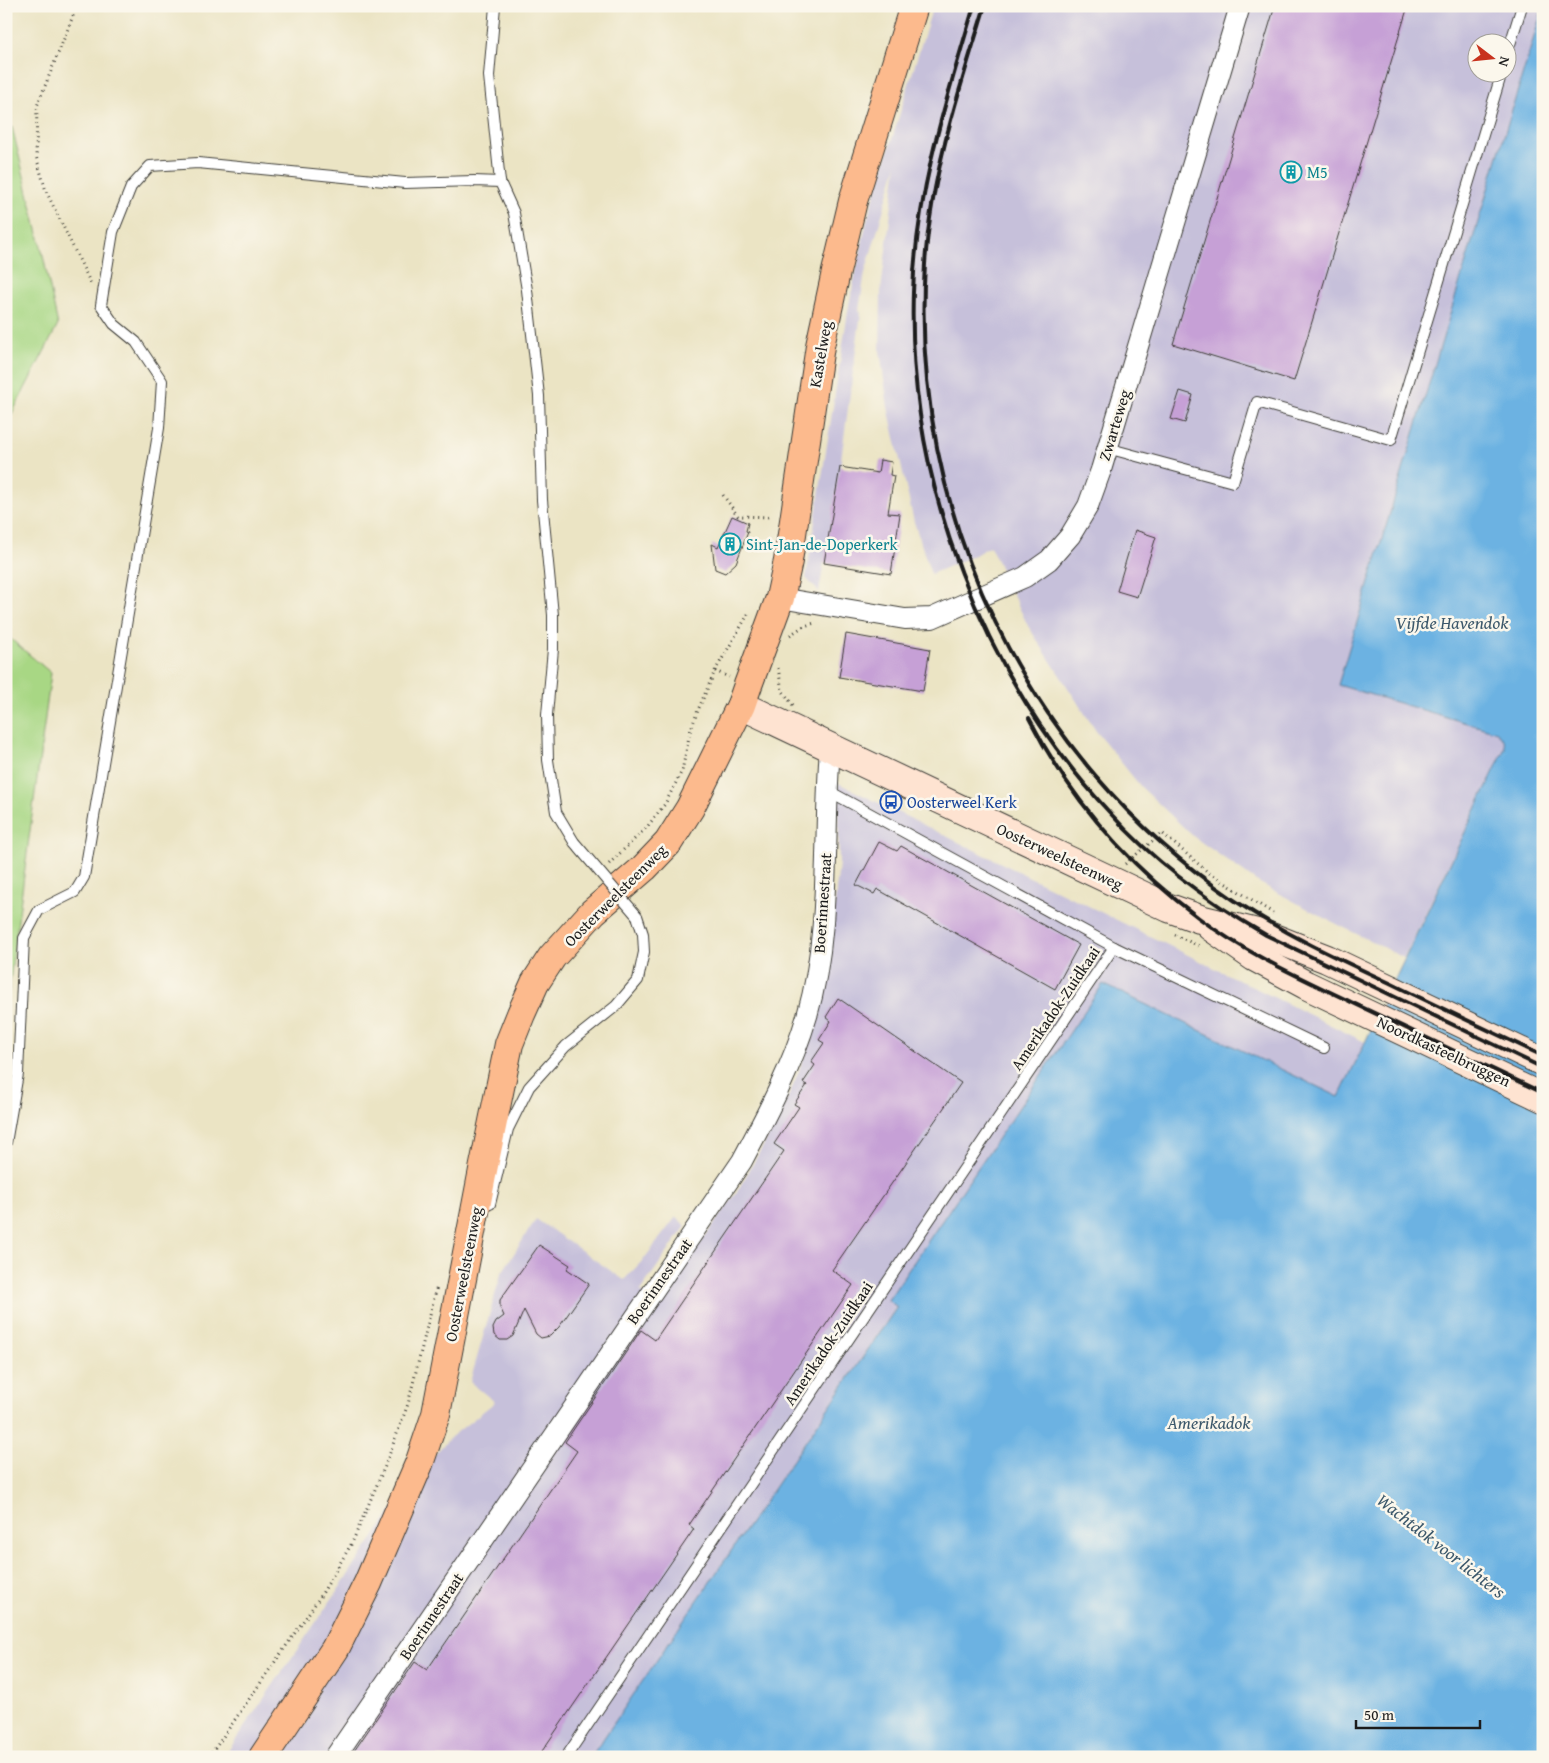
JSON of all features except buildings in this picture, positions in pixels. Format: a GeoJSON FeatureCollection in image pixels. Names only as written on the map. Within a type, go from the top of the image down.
{"type":"FeatureCollection","features":[{"type":"Feature","properties":{"kind":"main road","name":"Kastelweg"},"geometry":{"type":"LineString","coordinates":[[740,704],[780,598],[788,560],[820,346],[836,272],[853,201],[914,6]]}},
{"type":"Feature","properties":{"kind":"main road","name":"Oosterweelsteenweg"},"geometry":{"type":"LineString","coordinates":[[263,1757],[335,1650],[368,1583],[419,1464],[436,1414],[507,1054],[521,1014],[535,983],[552,957],[593,912],[644,868],[668,843],[690,808],[740,704],[1169,908],[1200,919],[1266,935],[1359,974]]}},
{"type":"Feature","properties":{"kind":"main road","name":"Oosterweelsteenweg"},"geometry":{"type":"LineString","coordinates":[[1200,919],[1254,957],[1345,1004]]}},
{"type":"Feature","properties":{"kind":"main road","name":"Noordkasteelbruggen"},"geometry":{"type":"LineString","coordinates":[[1359,974],[1543,1062]]}},
{"type":"Feature","properties":{"kind":"main road","name":"Noordkasteelbruggen"},"geometry":{"type":"LineString","coordinates":[[1345,1004],[1543,1098]]}},
{"type":"Feature","properties":{"kind":"street","name":"Zwarteweg"},"geometry":{"type":"LineString","coordinates":[[780,598],[905,619],[932,618],[1025,577],[1049,560],[1070,536],[1088,506],[1107,448],[1240,6]]}},
{"type":"Feature","properties":{"kind":"street","name":"Boerinnestraat"},"geometry":{"type":"LineString","coordinates":[[335,1757],[742,1161],[774,1102],[791,1062],[804,1023],[816,974],[822,927],[830,748]]}},
{"type":"Feature","properties":{"kind":"lane"},"geometry":{"type":"LineString","coordinates":[[487,1216],[508,1129],[529,1087],[566,1046],[616,1006],[638,980],[644,952],[643,934],[637,916],[574,842],[556,812],[548,760],[547,715],[553,649],[553,614],[542,500],[539,396],[514,213],[500,182],[489,76],[495,6]]}},
{"type":"Feature","properties":{"kind":"lane"},"geometry":{"type":"LineString","coordinates":[[1514,32],[1522,6]]}},
{"type":"Feature","properties":{"kind":"lane"},"geometry":{"type":"LineString","coordinates":[[1107,448],[1233,482],[1257,402],[1391,440],[1499,82]]}},
{"type":"Feature","properties":{"kind":"lane"},"geometry":{"type":"LineString","coordinates":[[6,1143],[18,1074],[24,938],[39,910],[75,892],[84,877],[159,428],[162,381],[136,342],[114,324],[101,305],[113,232],[131,187],[150,166],[198,163],[405,183],[500,182]]}},
{"type":"Feature","properties":{"kind":"lane"},"geometry":{"type":"LineString","coordinates":[[827,789],[1114,946],[1324,1048]]}},
{"type":"Feature","properties":{"kind":"lane","name":"Amerikadok-Zuidkaai"},"geometry":{"type":"LineString","coordinates":[[566,1757],[1114,946]]}},
{"type":"Feature","properties":{"kind":"lane"},"geometry":{"type":"LineString","coordinates":[[356,1608],[383,1565],[411,1506],[438,1424],[477,1254]]}},
{"type":"Feature","properties":{"kind":"path"},"geometry":{"type":"LineString","coordinates":[[77,6],[37,106],[36,156],[46,191],[101,305]]}},
{"type":"Feature","properties":{"kind":"path"},"geometry":{"type":"LineString","coordinates":[[722,494],[738,516],[772,517]]}},
{"type":"Feature","properties":{"kind":"path"},"geometry":{"type":"LineString","coordinates":[[788,636],[804,626],[819,623]]}},
{"type":"Feature","properties":{"kind":"path"},"geometry":{"type":"LineString","coordinates":[[777,663],[782,690],[795,707]]}},
{"type":"Feature","properties":{"kind":"path"},"geometry":{"type":"LineString","coordinates":[[1124,865],[1162,833],[1209,873],[1279,916]]}},
{"type":"Feature","properties":{"kind":"shaded area"},"geometry":{"type":"Polygon","coordinates":[[[933,6],[1543,6],[1338,685],[1497,732],[1504,741],[1505,748],[1404,958],[1256,881],[1194,837],[1141,787],[1096,731],[1028,626],[990,546],[975,555],[931,574],[914,522],[888,407],[880,351],[881,290],[897,164],[865,273],[840,467],[819,592],[806,578],[849,305],[867,220],[933,6]]]}},
{"type":"Feature","properties":{"kind":"shaded area"},"geometry":{"type":"Polygon","coordinates":[[[838,783],[1365,1042],[1339,1097],[1103,984],[888,1300],[897,1306],[591,1757],[224,1757],[394,1508],[432,1457],[451,1437],[495,1402],[470,1382],[501,1274],[536,1219],[624,1280],[644,1259],[676,1217],[686,1226],[640,1291],[658,1303],[738,1190],[791,1091],[809,1044],[823,993],[830,950],[839,863],[838,783]]]}},
{"type":"Feature","properties":{"kind":"green space"},"geometry":{"type":"Polygon","coordinates":[[[6,127],[12,127],[58,325],[6,425],[6,127]]]}},
{"type":"Feature","properties":{"kind":"green space"},"geometry":{"type":"Polygon","coordinates":[[[6,635],[51,673],[6,1011],[6,635]]]}},
{"type":"Feature","properties":{"kind":"water","name":"Amerikadok"},"geometry":{"type":"Polygon","coordinates":[[[1543,7],[1543,1757],[591,1757],[897,1307],[888,1300],[1103,984],[1339,1097],[1505,748],[1504,741],[1497,732],[1338,685],[1543,7]]]}},
{"type":"Feature","properties":{"kind":"railway"},"geometry":{"type":"LineString","coordinates":[[974,6],[943,112],[926,183],[915,255],[913,292],[914,363],[923,434],[939,504],[961,572],[990,638],[1025,701],[1065,760],[1111,814],[1164,865],[1224,909],[1266,935],[1543,1068]]}},
{"type":"Feature","properties":{"kind":"railway"},"geometry":{"type":"LineString","coordinates":[[985,6],[948,133],[933,198],[925,264],[925,357],[937,449],[961,538],[996,622],[1041,702],[1096,776],[1160,842],[1234,900],[1291,934],[1543,1056]]}},
{"type":"Feature","properties":{"kind":"railway"},"geometry":{"type":"LineString","coordinates":[[1029,718],[1062,775],[1102,828],[1148,876],[1199,918],[1235,942],[1292,974],[1543,1093]]}},
{"type":"Feature","properties":{"kind":"place","name":"M5"},"geometry":{"type":"Point","coordinates":[1291,172]}},
{"type":"Feature","properties":{"kind":"place","name":"Sint-Jan-de-Doperkerk"},"geometry":{"type":"Point","coordinates":[730,544]}},
{"type":"Feature","properties":{"kind":"place","name":"Oosterweel Kerk"},"geometry":{"type":"Point","coordinates":[891,802]}},
{"type":"Feature","properties":{"kind":"water label","name":"Vijfde Havendok"},"geometry":{"type":"Point","coordinates":[1452,623]}},
{"type":"Feature","properties":{"kind":"water label","name":"Wachtdok voor lichters"},"geometry":{"type":"Point","coordinates":[1441,1546]}}]}
